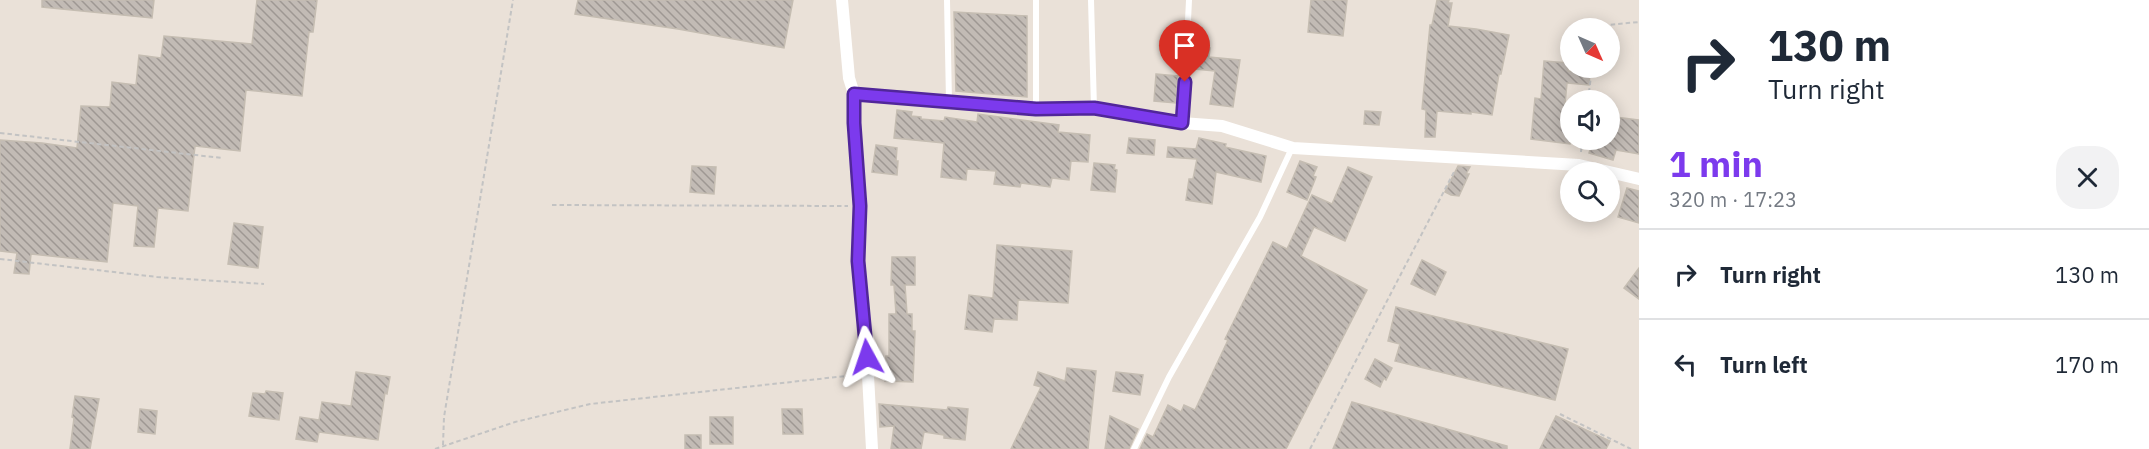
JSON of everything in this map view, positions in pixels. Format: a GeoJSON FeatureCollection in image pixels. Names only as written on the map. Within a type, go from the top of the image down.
{"type":"FeatureCollection","features":[{"type":"Feature","properties":{"kind":"street"},"geometry":{"type":"LineString","coordinates":[[842,0],[849,78],[854,94],[860,206],[858,261],[867,357],[872,449]]}},
{"type":"Feature","properties":{"kind":"street"},"geometry":{"type":"LineString","coordinates":[[854,94],[1036,109],[1094,108],[1182,123],[1222,126],[1293,148],[1579,165],[1639,179]]}},
{"type":"Feature","properties":{"kind":"lane"},"geometry":{"type":"LineString","coordinates":[[947,0],[949,103]]}},
{"type":"Feature","properties":{"kind":"lane"},"geometry":{"type":"LineString","coordinates":[[1036,0],[1036,109]]}},
{"type":"Feature","properties":{"kind":"lane"},"geometry":{"type":"LineString","coordinates":[[1091,0],[1094,108]]}},
{"type":"Feature","properties":{"kind":"lane"},"geometry":{"type":"LineString","coordinates":[[1182,123],[1189,0]]}},
{"type":"Feature","properties":{"kind":"lane"},"geometry":{"type":"LineString","coordinates":[[1134,449],[1169,377],[1260,217],[1293,148]]}},
{"type":"Feature","properties":{"kind":"path"},"geometry":{"type":"LineString","coordinates":[[443,445],[444,417],[513,0]]}},
{"type":"Feature","properties":{"kind":"path"},"geometry":{"type":"LineString","coordinates":[[1620,24],[1639,22]]}},
{"type":"Feature","properties":{"kind":"path"},"geometry":{"type":"LineString","coordinates":[[0,134],[222,158]]}},
{"type":"Feature","properties":{"kind":"path"},"geometry":{"type":"LineString","coordinates":[[1310,449],[1462,157]]}},
{"type":"Feature","properties":{"kind":"path"},"geometry":{"type":"LineString","coordinates":[[552,206],[860,206]]}},
{"type":"Feature","properties":{"kind":"path"},"geometry":{"type":"LineString","coordinates":[[0,259],[157,277],[264,284]]}},
{"type":"Feature","properties":{"kind":"path"},"geometry":{"type":"LineString","coordinates":[[435,449],[515,422],[590,404],[867,374]]}},
{"type":"Feature","properties":{"kind":"path"},"geometry":{"type":"LineString","coordinates":[[1560,414],[1631,449]]}},
{"type":"Feature","properties":{"kind":"building"},"geometry":{"type":"Polygon","coordinates":[[[42,0],[154,0],[152,18],[42,7],[42,0]]]}},
{"type":"Feature","properties":{"kind":"building"},"geometry":{"type":"Polygon","coordinates":[[[257,0],[317,0],[313,32],[309,32],[302,96],[246,90],[240,151],[195,146],[188,211],[158,208],[154,247],[134,246],[138,206],[113,203],[107,262],[31,254],[29,274],[14,273],[17,253],[0,251],[0,140],[77,148],[81,106],[110,107],[112,82],[136,85],[139,55],[161,58],[164,36],[252,44],[257,0]]]}},
{"type":"Feature","properties":{"kind":"building"},"geometry":{"type":"Polygon","coordinates":[[[578,0],[793,0],[784,48],[575,14],[578,0]]]}},
{"type":"Feature","properties":{"kind":"building"},"geometry":{"type":"Polygon","coordinates":[[[1311,0],[1347,0],[1343,36],[1308,32],[1311,0]]]}},
{"type":"Feature","properties":{"kind":"building"},"geometry":{"type":"Polygon","coordinates":[[[1437,0],[1449,0],[1448,3],[1452,3],[1448,26],[1509,35],[1492,115],[1437,111],[1435,137],[1425,137],[1426,110],[1422,109],[1430,25],[1432,25],[1437,0]]]}},
{"type":"Feature","properties":{"kind":"building"},"geometry":{"type":"Polygon","coordinates":[[[954,12],[1027,16],[1027,97],[956,91],[954,12]]]}},
{"type":"Feature","properties":{"kind":"building"},"geometry":{"type":"Polygon","coordinates":[[[1197,47],[1210,48],[1209,57],[1240,60],[1233,107],[1210,104],[1215,71],[1195,69],[1197,47]]]}},
{"type":"Feature","properties":{"kind":"building"},"geometry":{"type":"Polygon","coordinates":[[[1544,61],[1560,62],[1560,78],[1590,78],[1589,85],[1567,83],[1566,90],[1560,90],[1560,143],[1531,139],[1535,98],[1541,99],[1544,61]]]}},
{"type":"Feature","properties":{"kind":"building"},"geometry":{"type":"Polygon","coordinates":[[[1156,74],[1178,76],[1176,103],[1154,101],[1156,74]]]}},
{"type":"Feature","properties":{"kind":"building"},"geometry":{"type":"Polygon","coordinates":[[[897,110],[912,112],[911,116],[921,117],[921,119],[944,121],[945,117],[977,122],[978,114],[1059,125],[1058,132],[1090,135],[1088,162],[1071,161],[1069,180],[1052,178],[1050,187],[1021,183],[1020,187],[994,184],[996,171],[967,169],[966,180],[941,177],[944,143],[894,138],[897,110]]]}},
{"type":"Feature","properties":{"kind":"building"},"geometry":{"type":"Polygon","coordinates":[[[1365,111],[1381,112],[1379,125],[1364,124],[1365,111]]]}},
{"type":"Feature","properties":{"kind":"building"},"geometry":{"type":"Polygon","coordinates":[[[1620,118],[1639,120],[1639,154],[1616,150],[1620,150],[1620,118]]]}},
{"type":"Feature","properties":{"kind":"building"},"geometry":{"type":"Polygon","coordinates":[[[1129,138],[1155,140],[1154,155],[1127,153],[1129,138]]]}},
{"type":"Feature","properties":{"kind":"building"},"geometry":{"type":"Polygon","coordinates":[[[1199,138],[1226,144],[1225,147],[1266,156],[1261,182],[1216,172],[1212,204],[1186,200],[1189,179],[1193,179],[1197,159],[1167,157],[1168,147],[1196,149],[1199,138]]]}},
{"type":"Feature","properties":{"kind":"building"},"geometry":{"type":"Polygon","coordinates":[[[876,145],[897,148],[897,175],[872,172],[876,145]]]}},
{"type":"Feature","properties":{"kind":"building"},"geometry":{"type":"Polygon","coordinates":[[[1590,150],[1616,150],[1613,160],[1589,153],[1590,150]]]}},
{"type":"Feature","properties":{"kind":"building"},"geometry":{"type":"Polygon","coordinates":[[[1300,161],[1317,167],[1313,176],[1316,177],[1307,200],[1287,192],[1300,161]]]}},
{"type":"Feature","properties":{"kind":"building"},"geometry":{"type":"Polygon","coordinates":[[[1094,163],[1115,165],[1114,169],[1117,170],[1115,192],[1091,190],[1094,163]]]}},
{"type":"Feature","properties":{"kind":"building"},"geometry":{"type":"Polygon","coordinates":[[[692,166],[716,167],[714,194],[690,192],[692,166]]]}},
{"type":"Feature","properties":{"kind":"building"},"geometry":{"type":"Polygon","coordinates":[[[1458,166],[1470,167],[1459,196],[1445,192],[1458,166]]]}},
{"type":"Feature","properties":{"kind":"building"},"geometry":{"type":"Polygon","coordinates":[[[1348,167],[1372,177],[1345,241],[1314,227],[1301,256],[1367,290],[1286,449],[1140,449],[1147,434],[1153,437],[1168,405],[1181,412],[1184,405],[1195,410],[1228,340],[1225,339],[1273,242],[1287,249],[1312,195],[1332,204],[1348,167]]]}},
{"type":"Feature","properties":{"kind":"building"},"geometry":{"type":"Polygon","coordinates":[[[1627,188],[1639,191],[1639,223],[1620,218],[1627,188]]]}},
{"type":"Feature","properties":{"kind":"building"},"geometry":{"type":"Polygon","coordinates":[[[234,223],[263,227],[258,268],[228,264],[234,223]]]}},
{"type":"Feature","properties":{"kind":"building"},"geometry":{"type":"Polygon","coordinates":[[[997,245],[1072,251],[1068,303],[1018,300],[1017,320],[994,319],[992,332],[965,329],[969,295],[993,298],[997,245]]]}},
{"type":"Feature","properties":{"kind":"building"},"geometry":{"type":"Polygon","coordinates":[[[892,257],[915,257],[915,285],[905,285],[907,314],[912,314],[912,331],[915,331],[913,382],[885,381],[886,356],[889,356],[889,314],[896,314],[894,285],[891,285],[892,257]]]}},
{"type":"Feature","properties":{"kind":"building"},"geometry":{"type":"Polygon","coordinates":[[[1422,260],[1446,272],[1435,295],[1411,284],[1422,260]]]}},
{"type":"Feature","properties":{"kind":"building"},"geometry":{"type":"Polygon","coordinates":[[[1639,268],[1639,299],[1624,288],[1639,268]]]}},
{"type":"Feature","properties":{"kind":"building"},"geometry":{"type":"Polygon","coordinates":[[[1396,307],[1568,349],[1555,400],[1395,361],[1400,344],[1388,341],[1396,307]]]}},
{"type":"Feature","properties":{"kind":"building"},"geometry":{"type":"Polygon","coordinates":[[[1375,359],[1392,368],[1380,387],[1365,379],[1375,359]]]}},
{"type":"Feature","properties":{"kind":"building"},"geometry":{"type":"Polygon","coordinates":[[[1067,368],[1096,371],[1088,449],[1011,449],[1041,387],[1034,385],[1038,372],[1065,381],[1067,368]]]}},
{"type":"Feature","properties":{"kind":"building"},"geometry":{"type":"Polygon","coordinates":[[[356,372],[390,377],[387,394],[385,393],[378,440],[319,432],[317,442],[296,439],[300,417],[319,420],[322,402],[351,406],[356,372]]]}},
{"type":"Feature","properties":{"kind":"building"},"geometry":{"type":"Polygon","coordinates":[[[1116,372],[1143,375],[1140,395],[1113,391],[1116,372]]]}},
{"type":"Feature","properties":{"kind":"building"},"geometry":{"type":"Polygon","coordinates":[[[266,391],[283,393],[279,420],[249,416],[253,393],[265,394],[266,391]]]}},
{"type":"Feature","properties":{"kind":"building"},"geometry":{"type":"Polygon","coordinates":[[[75,396],[99,399],[90,449],[70,449],[75,396]]]}},
{"type":"Feature","properties":{"kind":"building"},"geometry":{"type":"Polygon","coordinates":[[[1352,402],[1507,446],[1507,449],[1333,449],[1352,402]]]}},
{"type":"Feature","properties":{"kind":"building"},"geometry":{"type":"Polygon","coordinates":[[[879,404],[947,410],[948,407],[968,409],[965,440],[944,438],[944,435],[924,432],[921,449],[891,449],[894,426],[880,427],[879,404]]]}},
{"type":"Feature","properties":{"kind":"building"},"geometry":{"type":"Polygon","coordinates":[[[140,409],[157,411],[155,434],[138,432],[140,409]]]}},
{"type":"Feature","properties":{"kind":"building"},"geometry":{"type":"Polygon","coordinates":[[[782,409],[802,409],[803,434],[783,434],[782,409]]]}},
{"type":"Feature","properties":{"kind":"building"},"geometry":{"type":"Polygon","coordinates":[[[1110,416],[1138,429],[1129,449],[1105,449],[1110,416]]]}},
{"type":"Feature","properties":{"kind":"building"},"geometry":{"type":"Polygon","coordinates":[[[1556,416],[1610,441],[1606,449],[1540,449],[1556,416]]]}},
{"type":"Feature","properties":{"kind":"building"},"geometry":{"type":"Polygon","coordinates":[[[710,417],[733,417],[733,444],[710,444],[710,417]]]}},
{"type":"Feature","properties":{"kind":"building"},"geometry":{"type":"Polygon","coordinates":[[[685,435],[701,435],[701,449],[685,449],[685,435]]]}},
{"type":"Feature","properties":{"kind":"route"},"geometry":{"type":"LineString","coordinates":[[867,357],[858,261],[860,206],[854,94],[1036,109],[1094,108],[1182,123],[1185,82]]}}]}
